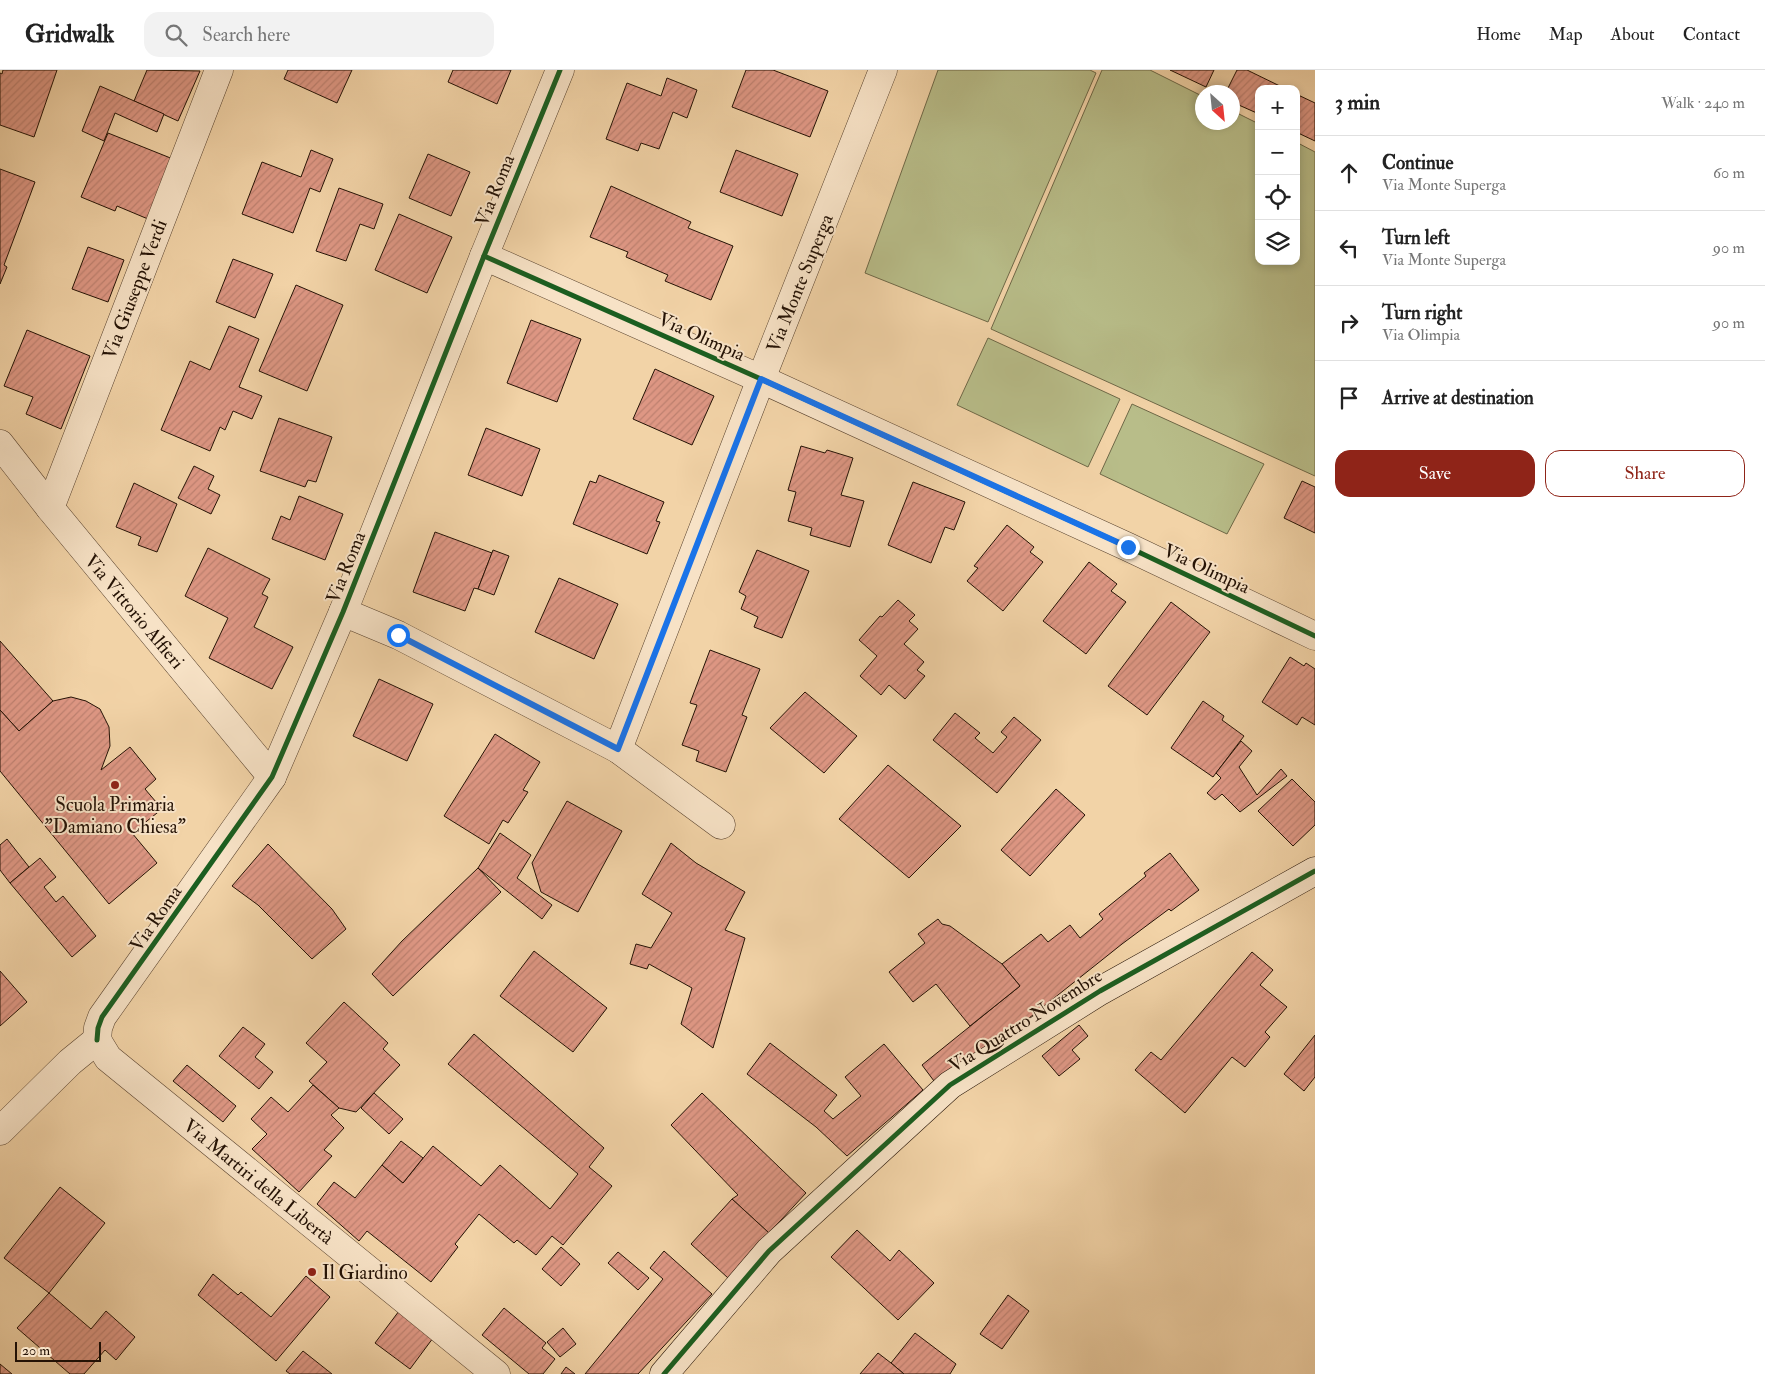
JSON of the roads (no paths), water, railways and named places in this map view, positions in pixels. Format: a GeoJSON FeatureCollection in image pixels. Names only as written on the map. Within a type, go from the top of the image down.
{"type":"FeatureCollection","features":[{"type":"Feature","properties":{"kind":"street","name":"Via Giuseppe Verdi"},"geometry":{"type":"LineString","coordinates":[[50,508],[219,70]]}},
{"type":"Feature","properties":{"kind":"street","name":"Via Roma"},"geometry":{"type":"LineString","coordinates":[[97,1040],[98,1028],[102,1017],[272,777],[343,612],[560,70]]}},
{"type":"Feature","properties":{"kind":"street","name":"Via Monte Superga"},"geometry":{"type":"LineString","coordinates":[[618,749],[883,70]]}},
{"type":"Feature","properties":{"kind":"street","name":"Via Olimpia"},"geometry":{"type":"LineString","coordinates":[[484,256],[761,379],[1119,543],[1315,636]]}},
{"type":"Feature","properties":{"kind":"street","name":"Via Vittorio Alfieri"},"geometry":{"type":"LineString","coordinates":[[0,444],[50,508],[272,777]]}},
{"type":"Feature","properties":{"kind":"street"},"geometry":{"type":"LineString","coordinates":[[343,612],[398,635],[618,749],[721,825]]}},
{"type":"Feature","properties":{"kind":"street","name":"Via Quattro Novembre"},"geometry":{"type":"LineString","coordinates":[[664,1374],[769,1251],[950,1085],[1100,991],[1315,871]]}},
{"type":"Feature","properties":{"kind":"street"},"geometry":{"type":"LineString","coordinates":[[0,1131],[70,1062],[97,1040]]}},
{"type":"Feature","properties":{"kind":"street","name":"Via Martiri della Libertà"},"geometry":{"type":"LineString","coordinates":[[97,1040],[108,1058],[496,1374]]}},
{"type":"Feature","properties":{"kind":"place","name":"Scuola Primaria \"Damiano Chiesa\""},"geometry":{"type":"Point","coordinates":[115,785]}},
{"type":"Feature","properties":{"kind":"place","name":"Il Giardino"},"geometry":{"type":"Point","coordinates":[312,1272]}}]}
